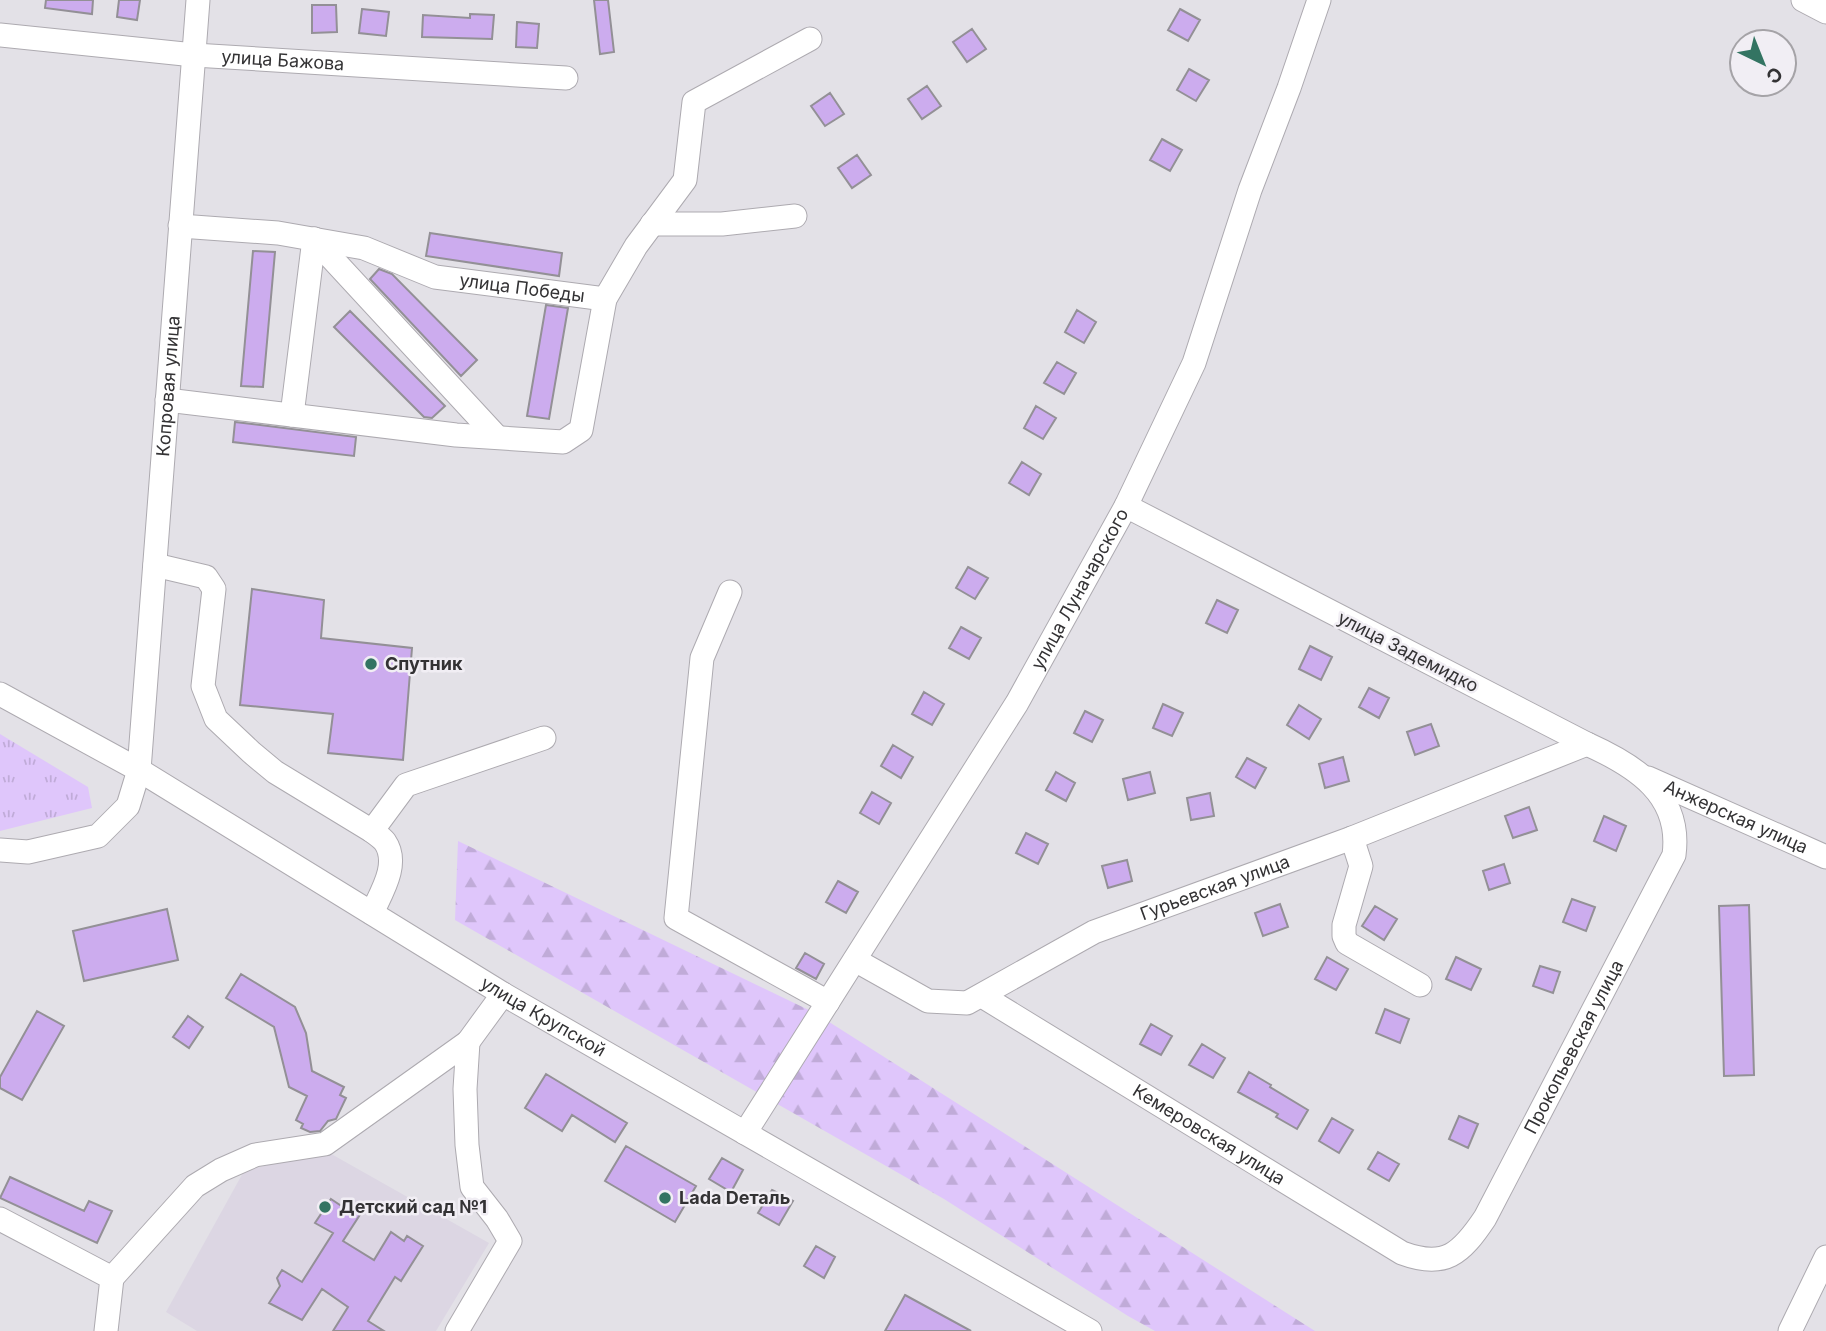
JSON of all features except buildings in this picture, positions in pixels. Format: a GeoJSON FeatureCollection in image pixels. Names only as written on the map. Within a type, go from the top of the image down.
{"type":"FeatureCollection","features":[{"type":"Feature","properties":{"kind":"street","name":"Копровая улица"},"geometry":{"type":"LineString","coordinates":[[0,850],[28,852],[99,836],[128,806],[139,771],[198,0]]}},
{"type":"Feature","properties":{"kind":"street","name":"улица Луначарского"},"geometry":{"type":"LineString","coordinates":[[745,1133],[1017,703],[1126,506],[1194,363],[1250,190],[1319,0]]}},
{"type":"Feature","properties":{"kind":"street"},"geometry":{"type":"LineString","coordinates":[[1803,0],[1826,12]]}},
{"type":"Feature","properties":{"kind":"street","name":"улица Бажова"},"geometry":{"type":"LineString","coordinates":[[0,35],[194,55],[566,78]]}},
{"type":"Feature","properties":{"kind":"street"},"geometry":{"type":"LineString","coordinates":[[605,299],[636,246],[685,180],[694,102],[810,38]]}},
{"type":"Feature","properties":{"kind":"street"},"geometry":{"type":"LineString","coordinates":[[652,224],[722,224],[796,216]]}},
{"type":"Feature","properties":{"kind":"street","name":"улица Победы"},"geometry":{"type":"LineString","coordinates":[[180,226],[278,233],[314,239],[364,248],[435,277],[605,299],[581,430],[563,442],[497,438]]}},
{"type":"Feature","properties":{"kind":"street"},"geometry":{"type":"LineString","coordinates":[[292,415],[314,239]]}},
{"type":"Feature","properties":{"kind":"street"},"geometry":{"type":"LineString","coordinates":[[314,239],[497,438]]}},
{"type":"Feature","properties":{"kind":"street"},"geometry":{"type":"LineString","coordinates":[[167,400],[497,438]]}},
{"type":"Feature","properties":{"kind":"street","name":"улица Задемидко"},"geometry":{"type":"LineString","coordinates":[[1126,506],[1620,759],[1645,776],[1660,795],[1671,818]]}},
{"type":"Feature","properties":{"kind":"street"},"geometry":{"type":"LineString","coordinates":[[155,565],[206,577],[214,589],[203,686],[216,719],[275,772],[372,831],[385,842],[390,856],[389,876],[372,913]]}},
{"type":"Feature","properties":{"kind":"street"},"geometry":{"type":"LineString","coordinates":[[730,592],[702,658],[676,918],[828,1002]]}},
{"type":"Feature","properties":{"kind":"street","name":"улица Крупской"},"geometry":{"type":"LineString","coordinates":[[0,694],[139,771],[503,994],[745,1133],[1064,1324],[1090,1331]]}},
{"type":"Feature","properties":{"kind":"street"},"geometry":{"type":"LineString","coordinates":[[372,831],[406,785],[544,737]]}},
{"type":"Feature","properties":{"kind":"street","name":"Гурьевская улица"},"geometry":{"type":"LineString","coordinates":[[855,960],[928,1001],[967,1003],[1094,932],[1352,838],[1587,744]]}},
{"type":"Feature","properties":{"kind":"street","name":"Анжерская улица"},"geometry":{"type":"LineString","coordinates":[[1645,776],[1826,857]]}},
{"type":"Feature","properties":{"kind":"street","name":"Прокопьевская улица"},"geometry":{"type":"LineString","coordinates":[[1440,1259],[1455,1254],[1469,1242],[1485,1218],[1674,855],[1676,839],[1671,818]]}},
{"type":"Feature","properties":{"kind":"street"},"geometry":{"type":"LineString","coordinates":[[1352,838],[1361,866],[1344,925],[1347,943],[1420,985]]}},
{"type":"Feature","properties":{"kind":"street"},"geometry":{"type":"LineString","coordinates":[[106,1331],[112,1278],[195,1186],[221,1170],[255,1155],[325,1144],[468,1042],[503,994]]}},
{"type":"Feature","properties":{"kind":"street","name":"Кемеровская улица"},"geometry":{"type":"LineString","coordinates":[[982,996],[1402,1253],[1421,1260],[1440,1259]]}},
{"type":"Feature","properties":{"kind":"street"},"geometry":{"type":"LineString","coordinates":[[457,1331],[510,1241],[472,1187],[465,1089],[468,1042]]}},
{"type":"Feature","properties":{"kind":"street"},"geometry":{"type":"LineString","coordinates":[[0,1219],[112,1278]]}},
{"type":"Feature","properties":{"kind":"street"},"geometry":{"type":"LineString","coordinates":[[1790,1331],[1826,1256]]}},
{"type":"Feature","properties":{"kind":"shaded area","name":"Детский сад №1"},"geometry":{"type":"Polygon","coordinates":[[[326,1151],[489,1243],[436,1331],[197,1331],[166,1312],[244,1171],[326,1151]]]}},
{"type":"Feature","properties":{"kind":"green space"},"geometry":{"type":"Polygon","coordinates":[[[0,734],[88,787],[92,808],[0,831],[0,734]]]}},
{"type":"Feature","properties":{"kind":"green space"},"geometry":{"type":"Polygon","coordinates":[[[458,841],[815,1013],[1315,1331],[1155,1331],[1128,1316],[944,1199],[455,920],[458,841]]]}},
{"type":"Feature","properties":{"kind":"place","name":"Спутник"},"geometry":{"type":"Point","coordinates":[371,664]}},
{"type":"Feature","properties":{"kind":"place","name":"Lada Dеталь"},"geometry":{"type":"Point","coordinates":[665,1198]}},
{"type":"Feature","properties":{"kind":"place","name":"Детский сад №1"},"geometry":{"type":"Point","coordinates":[325,1207]}}]}
